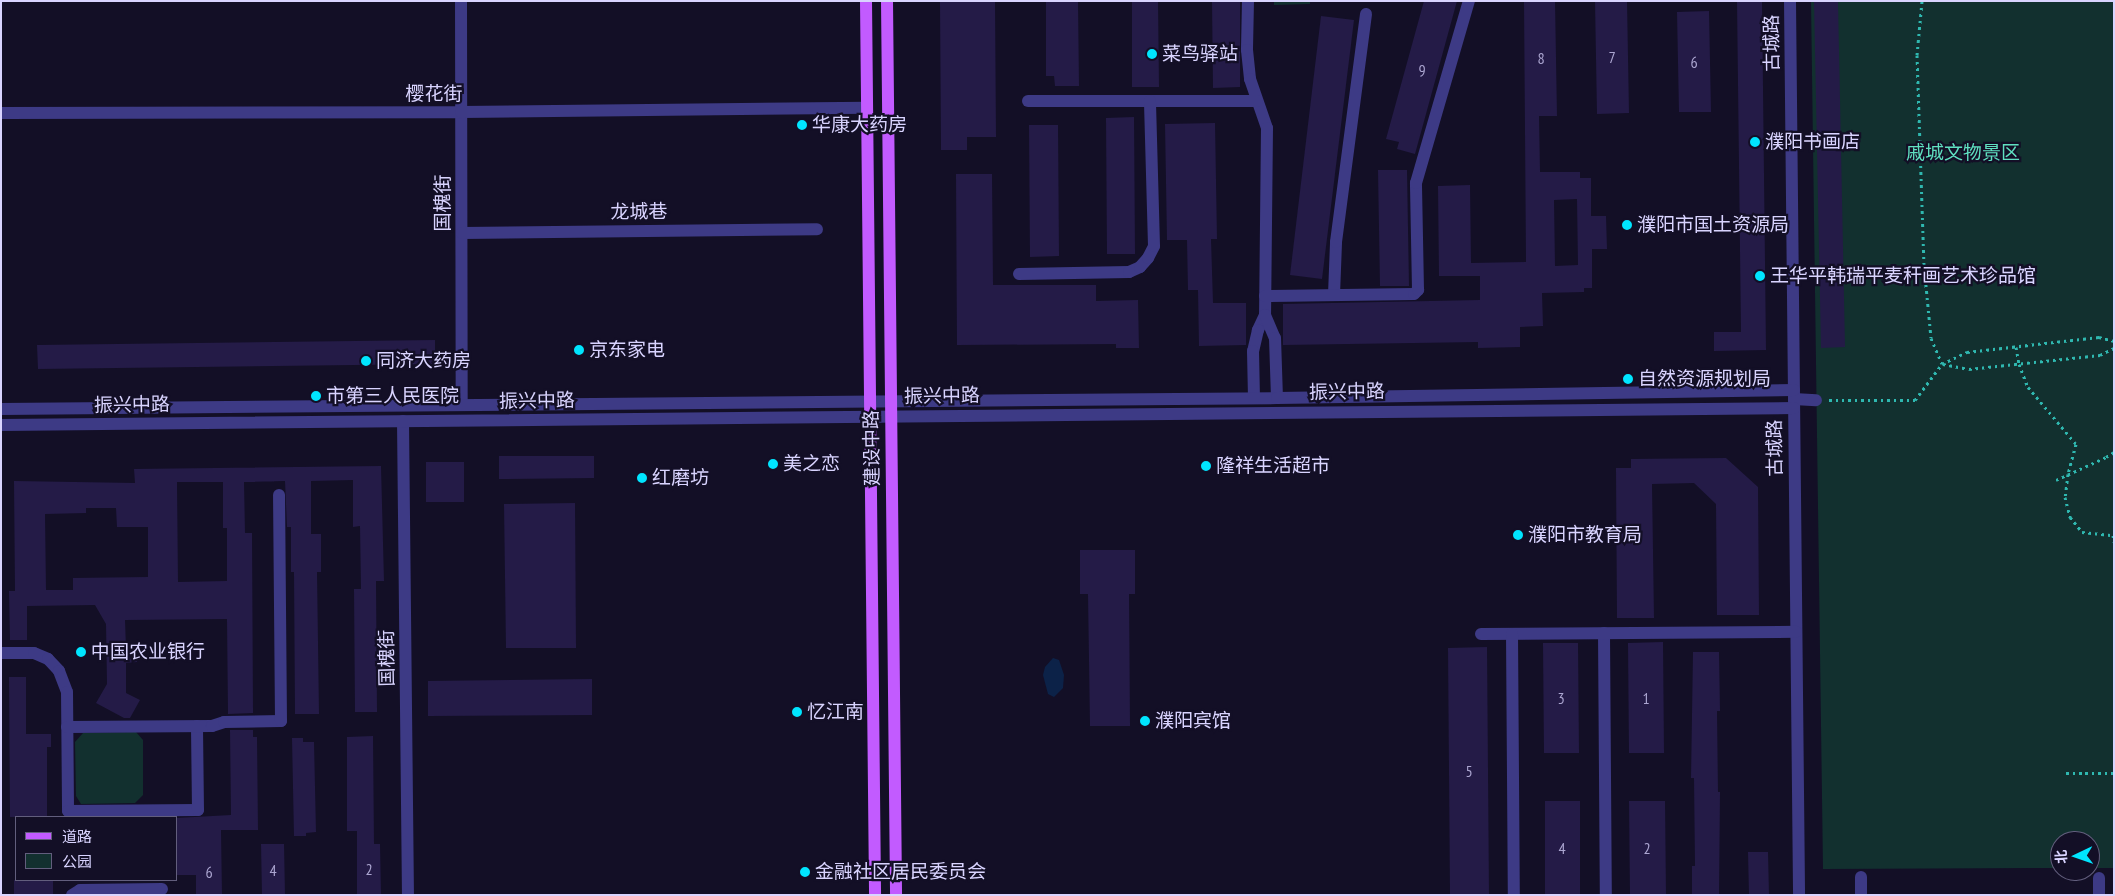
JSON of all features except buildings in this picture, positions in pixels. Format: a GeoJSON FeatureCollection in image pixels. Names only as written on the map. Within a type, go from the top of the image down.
{"type":"FeatureCollection","features":[{"type":"Feature","properties":{"kind":"main road","name":"建设中路"},"geometry":{"type":"LineString","coordinates":[[866,1],[875,895]]}},
{"type":"Feature","properties":{"kind":"main road","name":"建设中路"},"geometry":{"type":"LineString","coordinates":[[887,1],[896,895]]}},
{"type":"Feature","properties":{"kind":"street","name":"国槐街"},"geometry":{"type":"LineString","coordinates":[[460,1],[462,404]]}},
{"type":"Feature","properties":{"kind":"street"},"geometry":{"type":"LineString","coordinates":[[1248,1],[1247,50],[1250,78],[1267,128],[1265,315],[1275,338],[1277,398]]}},
{"type":"Feature","properties":{"kind":"street"},"geometry":{"type":"LineString","coordinates":[[1265,296],[1414,294],[1418,290],[1416,183],[1469,1]]}},
{"type":"Feature","properties":{"kind":"street","name":"古城路"},"geometry":{"type":"LineString","coordinates":[[1790,1],[1799,895]]}},
{"type":"Feature","properties":{"kind":"street"},"geometry":{"type":"LineString","coordinates":[[1334,295],[1336,242],[1366,14]]}},
{"type":"Feature","properties":{"kind":"street"},"geometry":{"type":"LineString","coordinates":[[1028,101],[1257,101]]}},
{"type":"Feature","properties":{"kind":"street"},"geometry":{"type":"LineString","coordinates":[[1019,274],[1129,272],[1140,267],[1148,258],[1154,246],[1150,101]]}},
{"type":"Feature","properties":{"kind":"street","name":"樱花街"},"geometry":{"type":"LineString","coordinates":[[1,113],[461,112],[867,108]]}},
{"type":"Feature","properties":{"kind":"street","name":"龙城巷"},"geometry":{"type":"LineString","coordinates":[[462,233],[818,229]]}},
{"type":"Feature","properties":{"kind":"street"},"geometry":{"type":"LineString","coordinates":[[1254,398],[1253,351],[1258,330],[1265,315]]}},
{"type":"Feature","properties":{"kind":"street","name":"振兴中路"},"geometry":{"type":"LineString","coordinates":[[1,409],[1254,398],[1794,399]]}},
{"type":"Feature","properties":{"kind":"street","name":"振兴中路"},"geometry":{"type":"LineString","coordinates":[[1,425],[890,415],[1794,399]]}},
{"type":"Feature","properties":{"kind":"street"},"geometry":{"type":"LineString","coordinates":[[1794,399],[1816,400]]}},
{"type":"Feature","properties":{"kind":"street","name":"国槐街"},"geometry":{"type":"LineString","coordinates":[[403,421],[408,895]]}},
{"type":"Feature","properties":{"kind":"street"},"geometry":{"type":"LineString","coordinates":[[67,727],[212,726],[224,722],[281,721],[279,495]]}},
{"type":"Feature","properties":{"kind":"street"},"geometry":{"type":"LineString","coordinates":[[1481,634],[1796,632]]}},
{"type":"Feature","properties":{"kind":"street"},"geometry":{"type":"LineString","coordinates":[[1604,633],[1606,895]]}},
{"type":"Feature","properties":{"kind":"street"},"geometry":{"type":"LineString","coordinates":[[1512,634],[1514,895]]}},
{"type":"Feature","properties":{"kind":"street"},"geometry":{"type":"LineString","coordinates":[[1,653],[34,653],[48,660],[59,671],[67,692],[68,811],[198,810],[197,726]]}},
{"type":"Feature","properties":{"kind":"street"},"geometry":{"type":"LineString","coordinates":[[1861,877],[1861,895]]}},
{"type":"Feature","properties":{"kind":"street"},"geometry":{"type":"LineString","coordinates":[[2099,881],[2099,895]]}},
{"type":"Feature","properties":{"kind":"street"},"geometry":{"type":"LineString","coordinates":[[72,895],[80,890],[162,889]]}},
{"type":"Feature","properties":{"kind":"path"},"geometry":{"type":"LineString","coordinates":[[1922,1],[1917,55],[1924,265],[1931,338],[1942,364]]}},
{"type":"Feature","properties":{"kind":"path"},"geometry":{"type":"LineString","coordinates":[[1816,400],[1916,400],[1942,364],[1967,352],[2099,337],[2114,341]]}},
{"type":"Feature","properties":{"kind":"path"},"geometry":{"type":"LineString","coordinates":[[2016,346],[2019,364],[2028,386],[2076,444],[2068,474],[2065,497],[2070,517],[2082,532],[2113,535],[2114,542]]}},
{"type":"Feature","properties":{"kind":"path"},"geometry":{"type":"LineString","coordinates":[[1942,364],[1968,369],[2100,355],[2114,348]]}},
{"type":"Feature","properties":{"kind":"path"},"geometry":{"type":"LineString","coordinates":[[2056,480],[2114,452]]}},
{"type":"Feature","properties":{"kind":"path"},"geometry":{"type":"LineString","coordinates":[[2066,773],[2114,774]]}},
{"type":"Feature","properties":{"kind":"green space"},"geometry":{"type":"Polygon","coordinates":[[[1274,1],[1310,1],[1310,4],[1274,5],[1274,1]]]}},
{"type":"Feature","properties":{"kind":"green space","name":"戚城文物景区"},"geometry":{"type":"Polygon","coordinates":[[[1811,1],[2114,1],[2114,868],[2100,868],[2100,831],[2050,831],[2050,868],[1823,869],[1811,1]]]}},
{"type":"Feature","properties":{"kind":"green space"},"geometry":{"type":"Polygon","coordinates":[[[136,732],[143,740],[143,795],[135,803],[81,804],[76,796],[75,742],[83,733],[136,732]]]}},
{"type":"Feature","properties":{"kind":"water"},"geometry":{"type":"Polygon","coordinates":[[[1053,658],[1059,660],[1064,675],[1063,688],[1054,697],[1048,694],[1043,675],[1045,667],[1053,658]]]}},
{"type":"Feature","properties":{"kind":"place","name":"菜鸟驿站"},"geometry":{"type":"Point","coordinates":[1152,54]}},
{"type":"Feature","properties":{"kind":"place","name":"华康大药房"},"geometry":{"type":"Point","coordinates":[802,125]}},
{"type":"Feature","properties":{"kind":"place","name":"濮阳书画店"},"geometry":{"type":"Point","coordinates":[1755,142]}},
{"type":"Feature","properties":{"kind":"place","name":"濮阳市国土资源局"},"geometry":{"type":"Point","coordinates":[1627,225]}},
{"type":"Feature","properties":{"kind":"place","name":"王华平韩瑞平麦秆画艺术珍品馆"},"geometry":{"type":"Point","coordinates":[1760,276]}},
{"type":"Feature","properties":{"kind":"place","name":"京东家电"},"geometry":{"type":"Point","coordinates":[579,350]}},
{"type":"Feature","properties":{"kind":"place","name":"同济大药房"},"geometry":{"type":"Point","coordinates":[366,361]}},
{"type":"Feature","properties":{"kind":"place","name":"自然资源规划局"},"geometry":{"type":"Point","coordinates":[1628,379]}},
{"type":"Feature","properties":{"kind":"place","name":"市第三人民医院"},"geometry":{"type":"Point","coordinates":[316,396]}},
{"type":"Feature","properties":{"kind":"place","name":"美之恋"},"geometry":{"type":"Point","coordinates":[773,464]}},
{"type":"Feature","properties":{"kind":"place","name":"隆祥生活超市"},"geometry":{"type":"Point","coordinates":[1206,466]}},
{"type":"Feature","properties":{"kind":"place","name":"红磨坊"},"geometry":{"type":"Point","coordinates":[642,478]}},
{"type":"Feature","properties":{"kind":"place","name":"濮阳市教育局"},"geometry":{"type":"Point","coordinates":[1518,535]}},
{"type":"Feature","properties":{"kind":"place","name":"中国农业银行"},"geometry":{"type":"Point","coordinates":[81,652]}},
{"type":"Feature","properties":{"kind":"place","name":"忆江南"},"geometry":{"type":"Point","coordinates":[797,712]}},
{"type":"Feature","properties":{"kind":"place","name":"濮阳宾馆"},"geometry":{"type":"Point","coordinates":[1145,721]}},
{"type":"Feature","properties":{"kind":"place","name":"金融社区居民委员会"},"geometry":{"type":"Point","coordinates":[805,872]}}]}
